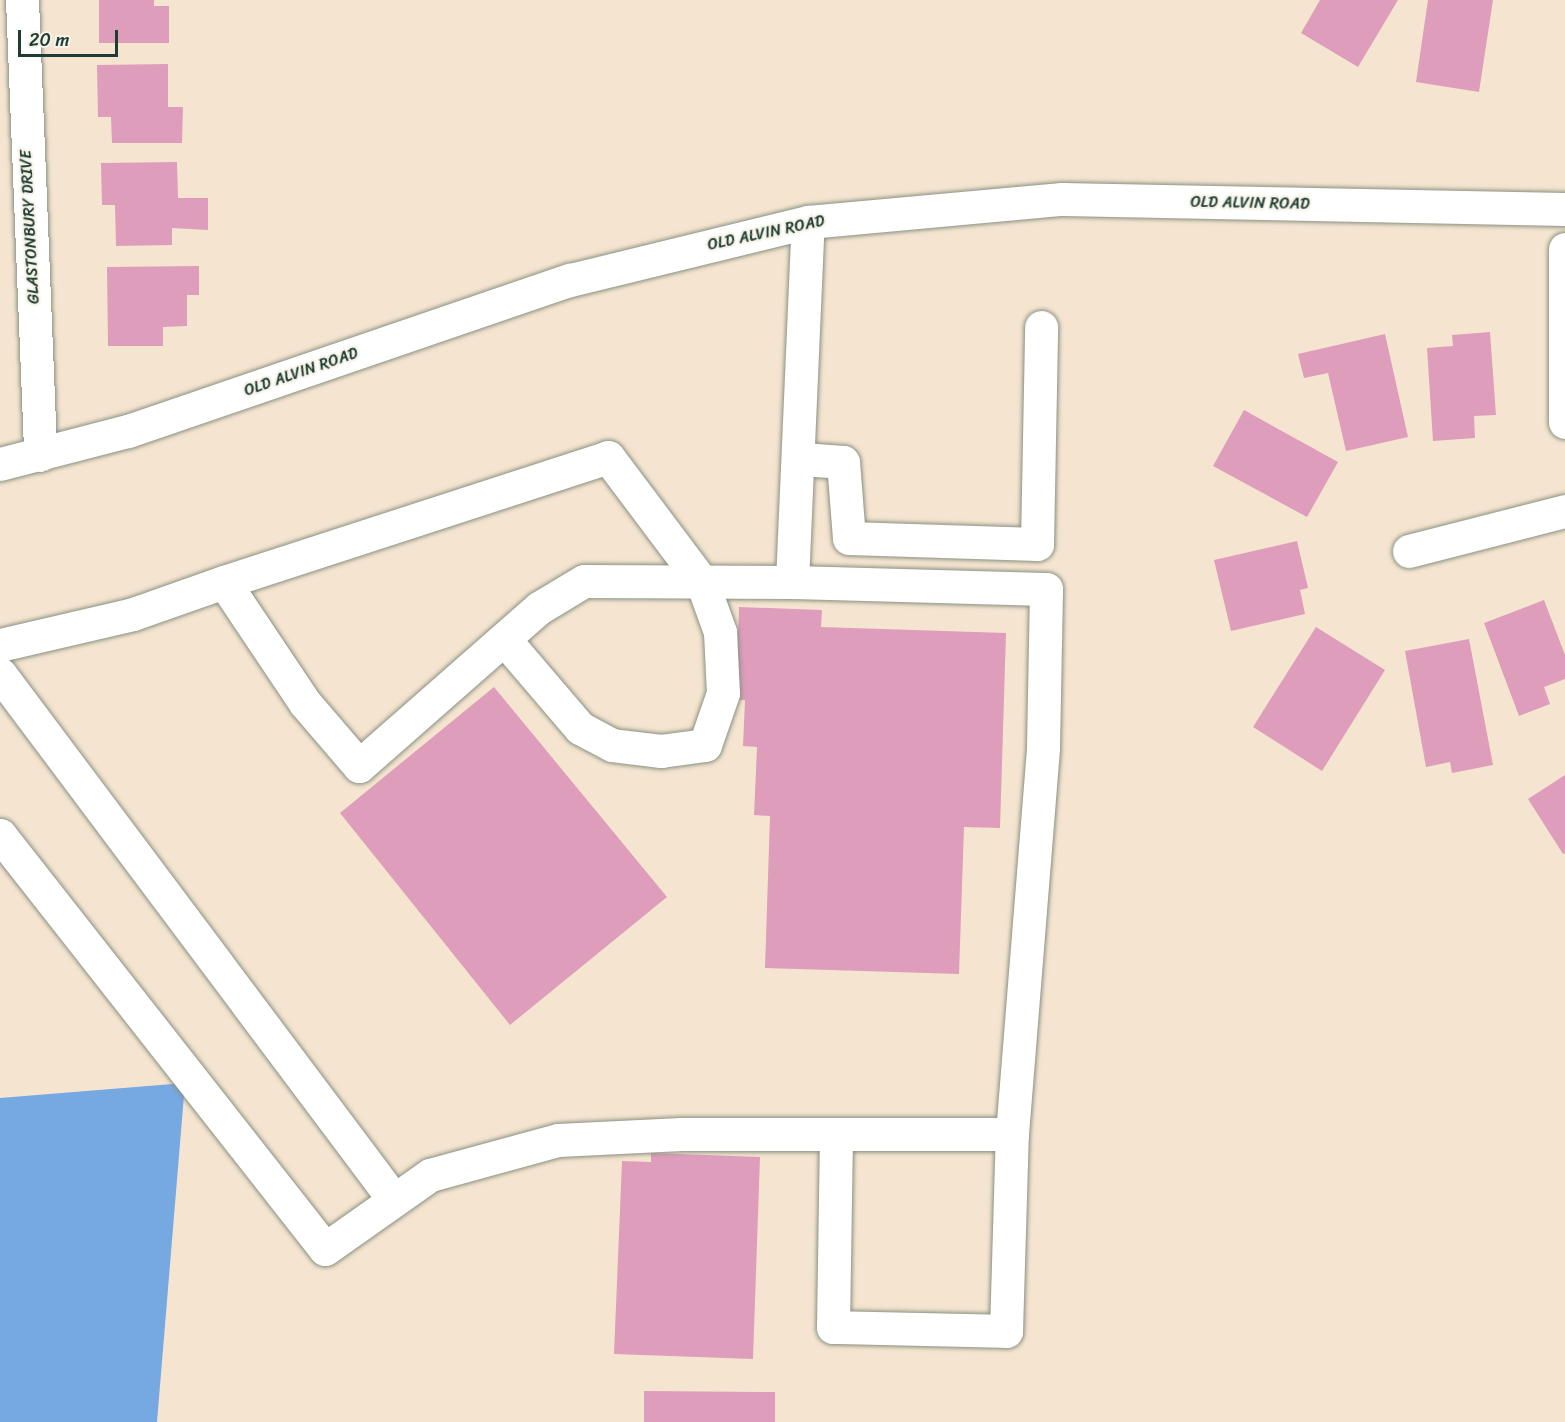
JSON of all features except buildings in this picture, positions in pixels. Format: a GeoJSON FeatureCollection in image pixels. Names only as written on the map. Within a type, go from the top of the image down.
{"type":"FeatureCollection","features":[{"type":"Feature","properties":{"kind":"street","name":"GLASTONBURY DRIVE"},"geometry":{"type":"LineString","coordinates":[[22,0],[13,182],[40,455]]}},
{"type":"Feature","properties":{"kind":"street","name":"OLD ALVIN ROAD"},"geometry":{"type":"LineString","coordinates":[[0,464],[128,431],[570,280],[808,222],[1062,199],[1565,209]]}},
{"type":"Feature","properties":{"kind":"street"},"geometry":{"type":"LineString","coordinates":[[792,582],[802,459],[808,222]]}},
{"type":"Feature","properties":{"kind":"street"},"geometry":{"type":"LineString","coordinates":[[1565,249],[1565,422]]}},
{"type":"Feature","properties":{"kind":"street"},"geometry":{"type":"LineString","coordinates":[[1036,589],[1041,327]]}},
{"type":"Feature","properties":{"kind":"street"},"geometry":{"type":"LineString","coordinates":[[0,645],[133,614],[224,582],[608,457],[702,582],[720,632],[723,693],[705,745],[661,751],[612,745],[580,728],[504,639]]}},
{"type":"Feature","properties":{"kind":"street"},"geometry":{"type":"LineString","coordinates":[[802,459],[843,462],[849,538],[1037,544]]}},
{"type":"Feature","properties":{"kind":"street"},"geometry":{"type":"LineString","coordinates":[[1409,551],[1565,511]]}},
{"type":"Feature","properties":{"kind":"street"},"geometry":{"type":"LineString","coordinates":[[224,582],[305,703],[359,766],[539,608],[584,581],[792,582],[1046,589],[1044,747],[1012,1134],[1006,1331],[833,1327],[836,1135]]}},
{"type":"Feature","properties":{"kind":"street"},"geometry":{"type":"LineString","coordinates":[[0,674],[394,1200]]}},
{"type":"Feature","properties":{"kind":"street"},"geometry":{"type":"LineString","coordinates":[[0,835],[325,1249],[430,1175],[558,1140],[1012,1134]]}},
{"type":"Feature","properties":{"kind":"water"},"geometry":{"type":"Polygon","coordinates":[[[185,1083],[157,1422],[0,1422],[0,1098],[185,1083]]]}}]}
